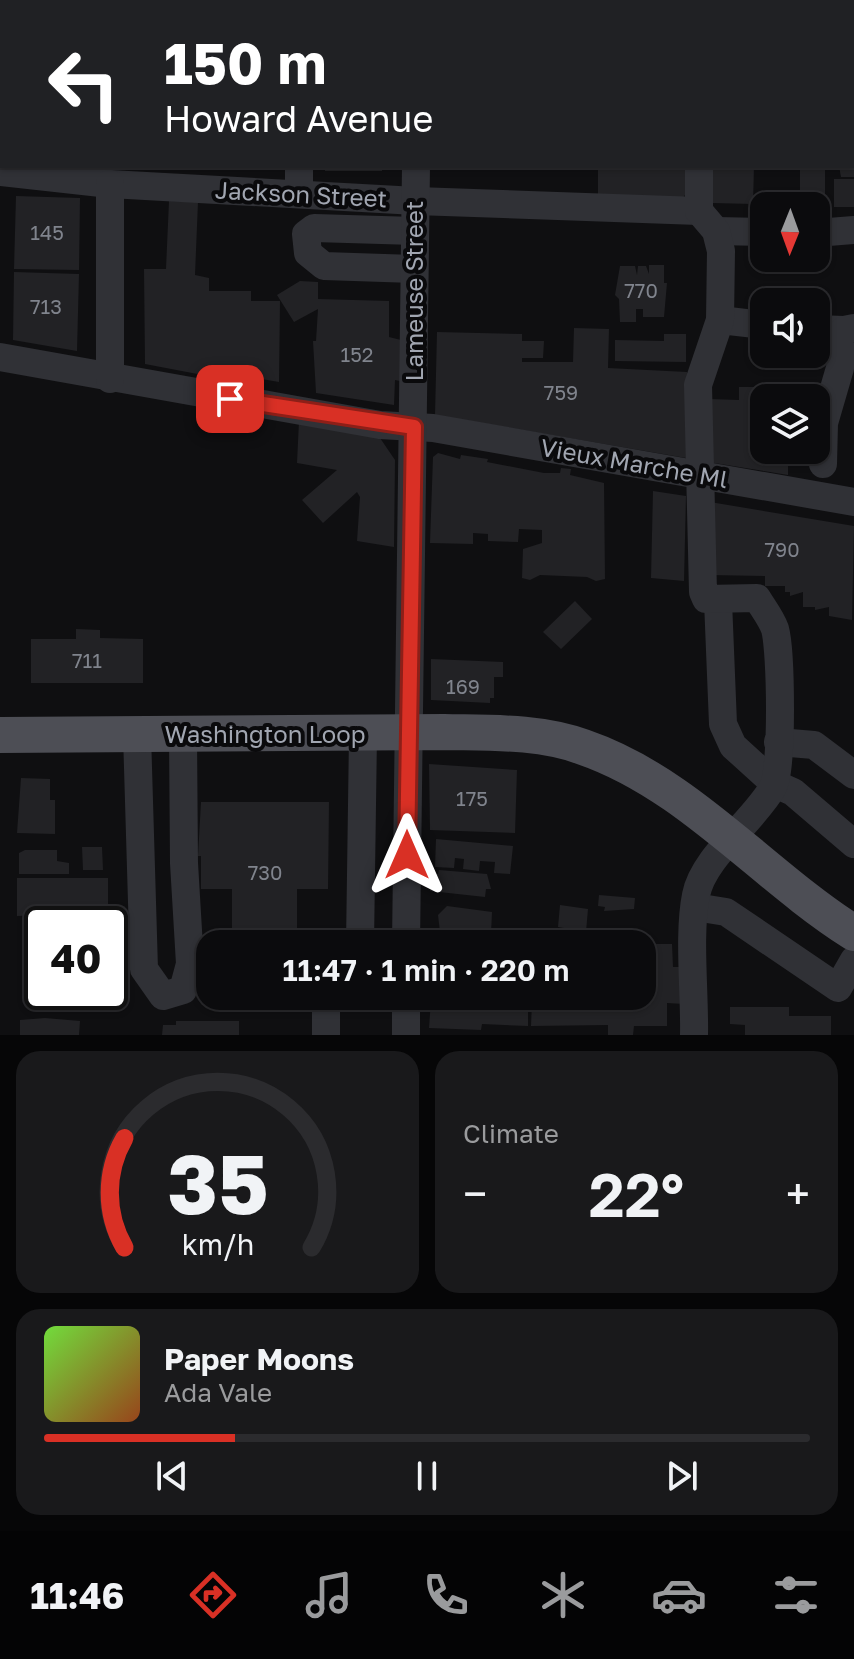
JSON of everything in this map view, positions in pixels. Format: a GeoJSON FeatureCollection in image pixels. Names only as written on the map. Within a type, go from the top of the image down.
{"type":"FeatureCollection","features":[{"type":"Feature","properties":{"kind":"main road","name":"Washington Loop"},"geometry":{"type":"LineString","coordinates":[[0,712],[189,729],[363,735],[408,727]]}},
{"type":"Feature","properties":{"kind":"main road","name":"Washington Loop"},"geometry":{"type":"LineString","coordinates":[[0,735],[137,734],[360,716],[408,727],[506,734],[582,746],[651,778],[854,912]]}},
{"type":"Feature","properties":{"kind":"main road","name":"Washington Loop"},"geometry":{"type":"LineString","coordinates":[[737,833],[815,908],[854,933]]}},
{"type":"Feature","properties":{"kind":"street"},"geometry":{"type":"LineString","coordinates":[[299,168],[299,194]]}},
{"type":"Feature","properties":{"kind":"street","name":"Lameuse Street"},"geometry":{"type":"LineString","coordinates":[[406,930],[416,168]]}},
{"type":"Feature","properties":{"kind":"street"},"geometry":{"type":"LineString","coordinates":[[694,1035],[695,907],[701,883],[775,784],[778,742],[775,631],[757,598],[718,601],[706,599],[703,592],[698,385],[720,320],[721,251],[707,221],[699,168]]}},
{"type":"Feature","properties":{"kind":"street","name":"Jackson Street"},"geometry":{"type":"LineString","coordinates":[[0,172],[110,184],[151,176],[299,194],[707,221],[750,229]]}},
{"type":"Feature","properties":{"kind":"street"},"geometry":{"type":"LineString","coordinates":[[110,184],[110,379]]}},
{"type":"Feature","properties":{"kind":"street"},"geometry":{"type":"LineString","coordinates":[[414,269],[324,266],[308,253],[306,234],[314,228],[415,231]]}},
{"type":"Feature","properties":{"kind":"street"},"geometry":{"type":"LineString","coordinates":[[830,232],[854,230]]}},
{"type":"Feature","properties":{"kind":"street"},"geometry":{"type":"LineString","coordinates":[[720,320],[750,323]]}},
{"type":"Feature","properties":{"kind":"street"},"geometry":{"type":"LineString","coordinates":[[830,402],[840,368],[838,329]]}},
{"type":"Feature","properties":{"kind":"street","name":"Vieux Marche Ml"},"geometry":{"type":"LineString","coordinates":[[0,357],[110,379],[854,502]]}},
{"type":"Feature","properties":{"kind":"street"},"geometry":{"type":"LineString","coordinates":[[718,601],[723,724],[733,746],[775,784],[793,792],[854,844]]}},
{"type":"Feature","properties":{"kind":"street"},"geometry":{"type":"LineString","coordinates":[[189,729],[184,863],[196,939]]}},
{"type":"Feature","properties":{"kind":"street"},"geometry":{"type":"LineString","coordinates":[[137,734],[144,969],[163,996],[183,990],[196,970]]}},
{"type":"Feature","properties":{"kind":"street"},"geometry":{"type":"LineString","coordinates":[[360,930],[363,735]]}},
{"type":"Feature","properties":{"kind":"street"},"geometry":{"type":"LineString","coordinates":[[778,742],[814,745],[854,775]]}},
{"type":"Feature","properties":{"kind":"street"},"geometry":{"type":"LineString","coordinates":[[695,907],[726,912],[838,988],[854,960]]}},
{"type":"Feature","properties":{"kind":"street"},"geometry":{"type":"LineString","coordinates":[[326,1010],[326,1035]]}},
{"type":"Feature","properties":{"kind":"street"},"geometry":{"type":"LineString","coordinates":[[406,1010],[406,1035]]}},
{"type":"Feature","properties":{"kind":"building"},"geometry":{"type":"Polygon","coordinates":[[[325,168],[382,168],[382,171],[325,171],[325,168]]]}},
{"type":"Feature","properties":{"kind":"building"},"geometry":{"type":"Polygon","coordinates":[[[598,168],[685,168],[685,195],[682,199],[598,195],[598,168]]]}},
{"type":"Feature","properties":{"kind":"building"},"geometry":{"type":"Polygon","coordinates":[[[713,168],[754,168],[750,204],[712,203],[713,168]]]}},
{"type":"Feature","properties":{"kind":"building"},"geometry":{"type":"Polygon","coordinates":[[[800,168],[825,168],[825,192],[800,192],[800,168]]]}},
{"type":"Feature","properties":{"kind":"building"},"geometry":{"type":"Polygon","coordinates":[[[839,168],[854,168],[854,177],[841,177],[839,168]]]}},
{"type":"Feature","properties":{"kind":"building"},"geometry":{"type":"Polygon","coordinates":[[[834,179],[854,179],[854,207],[834,207],[834,179]]]}},
{"type":"Feature","properties":{"kind":"building"},"geometry":{"type":"Polygon","coordinates":[[[16,196],[80,198],[79,270],[14,269],[16,196]]]}},
{"type":"Feature","properties":{"kind":"building"},"geometry":{"type":"Polygon","coordinates":[[[169,201],[198,202],[195,275],[209,278],[209,291],[251,291],[251,301],[280,301],[279,382],[209,370],[208,376],[145,364],[144,269],[166,269],[169,201]]]}},
{"type":"Feature","properties":{"kind":"building"},"geometry":{"type":"Polygon","coordinates":[[[649,265],[664,265],[664,283],[667,283],[664,317],[643,317],[643,309],[636,309],[636,322],[620,322],[619,299],[615,295],[620,266],[635,266],[637,275],[638,266],[646,266],[649,274],[649,265]]]}},
{"type":"Feature","properties":{"kind":"building"},"geometry":{"type":"Polygon","coordinates":[[[14,272],[79,274],[77,351],[13,340],[14,272]]]}},
{"type":"Feature","properties":{"kind":"building"},"geometry":{"type":"Polygon","coordinates":[[[300,281],[318,282],[318,299],[389,301],[389,337],[401,340],[400,381],[395,380],[394,405],[316,393],[313,341],[316,341],[318,309],[294,322],[277,295],[300,281]]]}},
{"type":"Feature","properties":{"kind":"building"},"geometry":{"type":"Polygon","coordinates":[[[574,328],[609,329],[608,368],[687,372],[686,458],[435,415],[437,332],[522,334],[522,341],[544,341],[543,358],[522,358],[522,362],[573,362],[574,328]]]}},
{"type":"Feature","properties":{"kind":"building"},"geometry":{"type":"Polygon","coordinates":[[[664,334],[686,334],[686,362],[615,361],[615,340],[664,341],[664,334]]]}},
{"type":"Feature","properties":{"kind":"building"},"geometry":{"type":"Polygon","coordinates":[[[739,387],[750,387],[750,464],[788,464],[788,475],[708,462],[709,399],[739,400],[739,387]]]}},
{"type":"Feature","properties":{"kind":"building"},"geometry":{"type":"Polygon","coordinates":[[[299,421],[380,438],[395,460],[394,547],[357,541],[360,497],[357,492],[323,523],[302,500],[337,470],[297,463],[299,421]]]}},
{"type":"Feature","properties":{"kind":"building"},"geometry":{"type":"Polygon","coordinates":[[[438,453],[460,459],[461,455],[488,459],[487,462],[544,473],[560,473],[561,468],[571,469],[570,475],[604,483],[605,579],[596,581],[587,577],[540,575],[530,580],[522,578],[523,549],[542,543],[542,530],[519,529],[518,542],[488,541],[488,534],[473,533],[473,544],[430,543],[433,457],[438,453]]]}},
{"type":"Feature","properties":{"kind":"building"},"geometry":{"type":"Polygon","coordinates":[[[653,491],[686,496],[684,581],[651,578],[653,491]]]}},
{"type":"Feature","properties":{"kind":"building"},"geometry":{"type":"Polygon","coordinates":[[[710,502],[854,526],[852,620],[829,616],[829,607],[815,610],[815,607],[803,607],[803,592],[790,596],[790,592],[785,592],[785,586],[765,586],[765,576],[709,575],[710,502]]]}},
{"type":"Feature","properties":{"kind":"building"},"geometry":{"type":"Polygon","coordinates":[[[575,601],[592,619],[561,649],[543,632],[575,601]]]}},
{"type":"Feature","properties":{"kind":"building"},"geometry":{"type":"Polygon","coordinates":[[[76,629],[100,630],[100,638],[143,639],[143,683],[31,683],[31,639],[76,639],[76,629]]]}},
{"type":"Feature","properties":{"kind":"building"},"geometry":{"type":"Polygon","coordinates":[[[431,659],[503,662],[503,677],[494,677],[494,698],[490,698],[490,703],[431,700],[431,659]]]}},
{"type":"Feature","properties":{"kind":"building"},"geometry":{"type":"Polygon","coordinates":[[[429,764],[517,770],[515,833],[430,830],[429,764]]]}},
{"type":"Feature","properties":{"kind":"building"},"geometry":{"type":"Polygon","coordinates":[[[21,778],[50,779],[50,800],[55,800],[55,834],[17,833],[21,778]]]}},
{"type":"Feature","properties":{"kind":"building"},"geometry":{"type":"Polygon","coordinates":[[[201,802],[329,802],[328,889],[297,889],[297,930],[232,929],[232,889],[201,889],[201,856],[198,856],[201,802]]]}},
{"type":"Feature","properties":{"kind":"building"},"geometry":{"type":"Polygon","coordinates":[[[436,839],[513,846],[510,874],[494,873],[495,862],[480,861],[479,871],[463,869],[464,859],[455,858],[454,868],[435,867],[436,839]]]}},
{"type":"Feature","properties":{"kind":"building"},"geometry":{"type":"Polygon","coordinates":[[[82,847],[102,847],[103,870],[83,870],[82,847]]]}},
{"type":"Feature","properties":{"kind":"building"},"geometry":{"type":"Polygon","coordinates":[[[25,850],[57,850],[57,861],[69,863],[69,874],[19,874],[19,853],[25,850]]]}},
{"type":"Feature","properties":{"kind":"building"},"geometry":{"type":"Polygon","coordinates":[[[439,870],[487,874],[491,889],[486,889],[485,897],[430,891],[432,874],[438,874],[439,870]]]}},
{"type":"Feature","properties":{"kind":"building"},"geometry":{"type":"Polygon","coordinates":[[[17,878],[108,878],[108,906],[24,906],[24,916],[17,916],[17,878]]]}},
{"type":"Feature","properties":{"kind":"building"},"geometry":{"type":"Polygon","coordinates":[[[599,895],[635,898],[634,909],[604,911],[605,907],[598,906],[599,895]]]}},
{"type":"Feature","properties":{"kind":"building"},"geometry":{"type":"Polygon","coordinates":[[[560,905],[588,909],[586,930],[558,927],[560,905]]]}},
{"type":"Feature","properties":{"kind":"building"},"geometry":{"type":"Polygon","coordinates":[[[447,906],[492,912],[491,930],[440,930],[438,915],[447,906]]]}},
{"type":"Feature","properties":{"kind":"building"},"geometry":{"type":"Polygon","coordinates":[[[656,944],[672,944],[673,967],[684,967],[684,1004],[667,1003],[667,1026],[634,1026],[633,1035],[608,1035],[608,1025],[531,1026],[532,1010],[656,1010],[656,944]]]}},
{"type":"Feature","properties":{"kind":"building"},"geometry":{"type":"Polygon","coordinates":[[[730,1007],[789,1007],[789,1016],[831,1016],[831,1035],[745,1035],[745,1025],[730,1024],[730,1007]]]}},
{"type":"Feature","properties":{"kind":"building"},"geometry":{"type":"Polygon","coordinates":[[[430,1010],[528,1010],[528,1026],[482,1024],[481,1030],[429,1028],[430,1010]]]}},
{"type":"Feature","properties":{"kind":"building"},"geometry":{"type":"Polygon","coordinates":[[[45,1018],[80,1021],[79,1035],[20,1035],[20,1020],[45,1018]]]}},
{"type":"Feature","properties":{"kind":"building"},"geometry":{"type":"Polygon","coordinates":[[[176,1021],[239,1021],[239,1035],[162,1035],[163,1025],[176,1025],[176,1021]]]}},
{"type":"Feature","properties":{"kind":"route"},"geometry":{"type":"LineString","coordinates":[[230,399],[380,425],[414,427],[407,855]]}}]}
